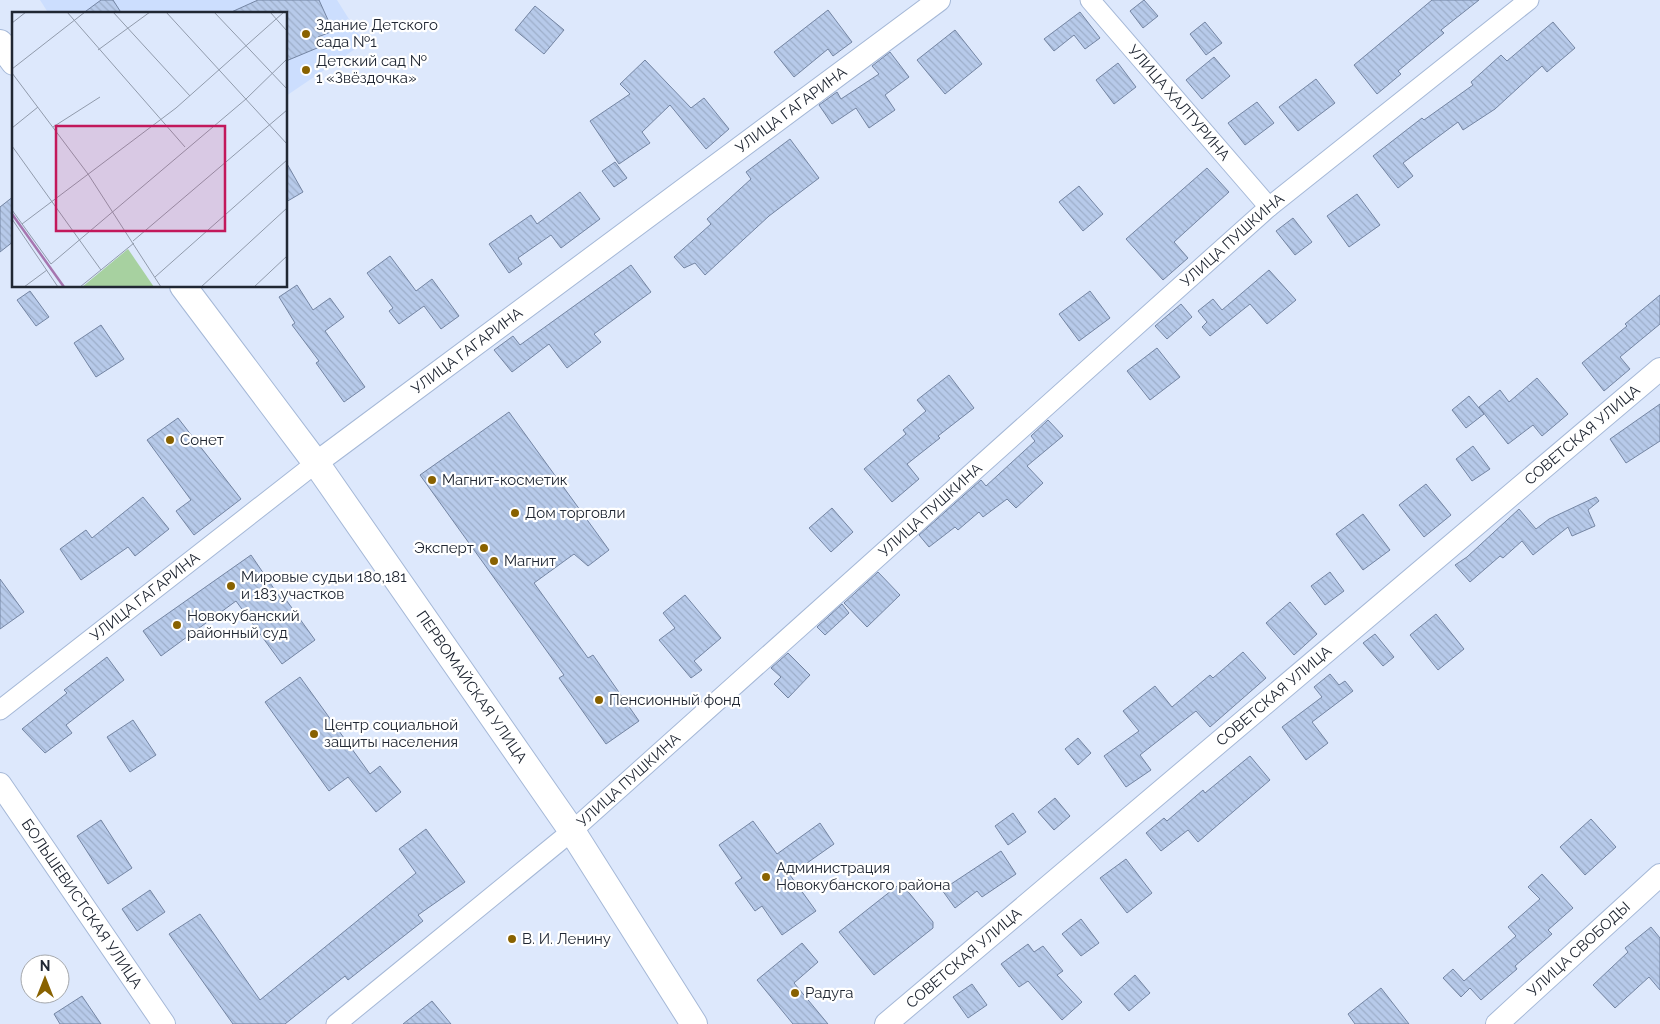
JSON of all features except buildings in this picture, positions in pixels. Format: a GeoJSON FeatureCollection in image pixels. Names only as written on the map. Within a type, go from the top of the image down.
{"type":"FeatureCollection","features":[{"type":"Feature","properties":{"kind":"main road"},"geometry":{"type":"LineString","coordinates":[[0,43],[12,59]]}},
{"type":"Feature","properties":{"kind":"main road","name":"ПЕРВОМАЙСКАЯ УЛИЦА"},"geometry":{"type":"LineString","coordinates":[[185,288],[316,462],[572,831],[694,1024]]}},
{"type":"Feature","properties":{"kind":"street","name":"УЛИЦА ГАГАРИНА"},"geometry":{"type":"LineString","coordinates":[[0,710],[316,462],[939,0]]}},
{"type":"Feature","properties":{"kind":"street","name":"УЛИЦА ХАЛТУРИНА"},"geometry":{"type":"LineString","coordinates":[[1090,0],[1269,206]]}},
{"type":"Feature","properties":{"kind":"street","name":"УЛИЦА ПУШКИНА"},"geometry":{"type":"LineString","coordinates":[[336,1024],[572,831],[1269,206],[1529,0]]}},
{"type":"Feature","properties":{"kind":"street","name":"СОВЕТСКАЯ УЛИЦА"},"geometry":{"type":"LineString","coordinates":[[886,1024],[1660,369]]}},
{"type":"Feature","properties":{"kind":"street","name":"БОЛЬШЕВИСТСКАЯ УЛИЦА"},"geometry":{"type":"LineString","coordinates":[[0,784],[164,1024]]}},
{"type":"Feature","properties":{"kind":"street","name":"УЛИЦА СВОБОДЫ"},"geometry":{"type":"LineString","coordinates":[[1497,1024],[1660,875]]}},
{"type":"Feature","properties":{"kind":"shaded area","name":"Детский сад № 1 «Звёздочка»"},"geometry":{"type":"Polygon","coordinates":[[[40,0],[337,0],[364,43],[288,95],[288,12],[48,12],[40,0]]]}},
{"type":"Feature","properties":{"kind":"place","name":"Здание Детского сада №1"},"geometry":{"type":"Point","coordinates":[306,34]}},
{"type":"Feature","properties":{"kind":"place","name":"Детский сад № 1 «Звёздочка»"},"geometry":{"type":"Point","coordinates":[306,70]}},
{"type":"Feature","properties":{"kind":"place","name":"Сонет"},"geometry":{"type":"Point","coordinates":[170,440]}},
{"type":"Feature","properties":{"kind":"place","name":"Магнит-косметик"},"geometry":{"type":"Point","coordinates":[432,480]}},
{"type":"Feature","properties":{"kind":"place","name":"Дом торговли"},"geometry":{"type":"Point","coordinates":[515,513]}},
{"type":"Feature","properties":{"kind":"place","name":"Эксперт"},"geometry":{"type":"Point","coordinates":[484,548]}},
{"type":"Feature","properties":{"kind":"place","name":"Магнит"},"geometry":{"type":"Point","coordinates":[494,561]}},
{"type":"Feature","properties":{"kind":"place","name":"Мировые судьи 180,181 и 183 участков"},"geometry":{"type":"Point","coordinates":[231,586]}},
{"type":"Feature","properties":{"kind":"place","name":"Новокубанский районный суд"},"geometry":{"type":"Point","coordinates":[177,625]}},
{"type":"Feature","properties":{"kind":"place","name":"Пенсионный фонд"},"geometry":{"type":"Point","coordinates":[599,700]}},
{"type":"Feature","properties":{"kind":"place","name":"Центр социальной защиты населения"},"geometry":{"type":"Point","coordinates":[314,734]}},
{"type":"Feature","properties":{"kind":"place","name":"Администрация Новокубанского района"},"geometry":{"type":"Point","coordinates":[766,877]}},
{"type":"Feature","properties":{"kind":"place","name":"В. И. Ленину"},"geometry":{"type":"Point","coordinates":[512,939]}},
{"type":"Feature","properties":{"kind":"place","name":"Радуга"},"geometry":{"type":"Point","coordinates":[795,993]}}]}
